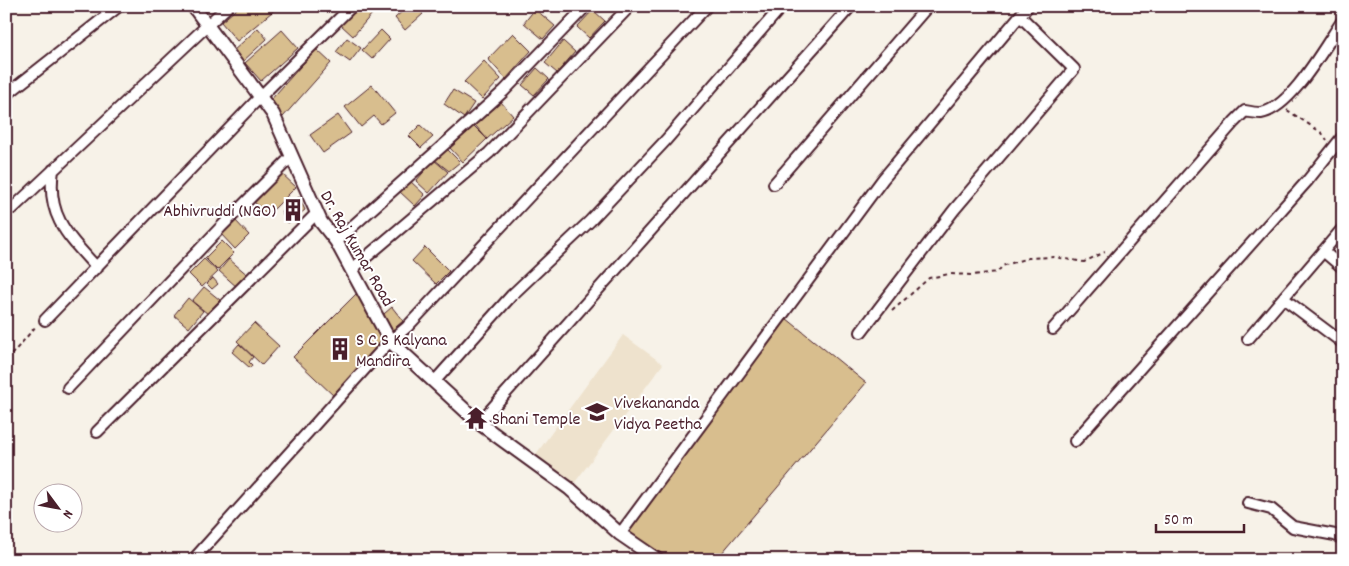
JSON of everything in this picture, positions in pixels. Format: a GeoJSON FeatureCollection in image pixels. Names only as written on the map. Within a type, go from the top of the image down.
{"type":"FeatureCollection","features":[{"type":"Feature","properties":{"kind":"street"},"geometry":{"type":"LineString","coordinates":[[6,95],[119,6]]}},
{"type":"Feature","properties":{"kind":"street","name":"Dr. Raj Kumar Road"},"geometry":{"type":"LineString","coordinates":[[193,6],[273,114],[317,212],[336,241],[390,340],[479,423],[570,489],[620,534],[658,560]]}},
{"type":"Feature","properties":{"kind":"street"},"geometry":{"type":"LineString","coordinates":[[13,208],[228,6]]}},
{"type":"Feature","properties":{"kind":"street"},"geometry":{"type":"LineString","coordinates":[[45,320],[260,97],[352,6]]}},
{"type":"Feature","properties":{"kind":"street"},"geometry":{"type":"LineString","coordinates":[[336,241],[504,90],[586,6]]}},
{"type":"Feature","properties":{"kind":"street"},"geometry":{"type":"LineString","coordinates":[[351,270],[489,153],[630,6]]}},
{"type":"Feature","properties":{"kind":"street"},"geometry":{"type":"LineString","coordinates":[[193,560],[390,340],[407,327],[707,6]]}},
{"type":"Feature","properties":{"kind":"street"},"geometry":{"type":"LineString","coordinates":[[434,382],[512,295],[590,221],[666,140],[782,6]]}},
{"type":"Feature","properties":{"kind":"street"},"geometry":{"type":"LineString","coordinates":[[479,423],[851,6]]}},
{"type":"Feature","properties":{"kind":"street"},"geometry":{"type":"LineString","coordinates":[[774,184],[928,6]]}},
{"type":"Feature","properties":{"kind":"street"},"geometry":{"type":"LineString","coordinates":[[620,534],[883,179],[1028,6]]}},
{"type":"Feature","properties":{"kind":"street"},"geometry":{"type":"LineString","coordinates":[[861,332],[954,210],[1074,69],[1020,16]]}},
{"type":"Feature","properties":{"kind":"street"},"geometry":{"type":"LineString","coordinates":[[1053,329],[1119,251],[1245,111],[1262,113],[1279,104],[1299,84],[1343,20]]}},
{"type":"Feature","properties":{"kind":"street"},"geometry":{"type":"LineString","coordinates":[[1075,442],[1308,180],[1343,136]]}},
{"type":"Feature","properties":{"kind":"street"},"geometry":{"type":"LineString","coordinates":[[68,388],[291,157]]}},
{"type":"Feature","properties":{"kind":"street"},"geometry":{"type":"LineString","coordinates":[[53,170],[51,186],[54,208],[63,229],[97,268]]}},
{"type":"Feature","properties":{"kind":"street"},"geometry":{"type":"LineString","coordinates":[[97,432],[317,212]]}},
{"type":"Feature","properties":{"kind":"street"},"geometry":{"type":"LineString","coordinates":[[1248,339],[1343,228]]}},
{"type":"Feature","properties":{"kind":"street"},"geometry":{"type":"LineString","coordinates":[[1323,251],[1343,268]]}},
{"type":"Feature","properties":{"kind":"street"},"geometry":{"type":"LineString","coordinates":[[1283,298],[1343,343]]}},
{"type":"Feature","properties":{"kind":"street"},"geometry":{"type":"LineString","coordinates":[[1248,503],[1271,509],[1293,526],[1335,535],[1343,539]]}},
{"type":"Feature","properties":{"kind":"path"},"geometry":{"type":"LineString","coordinates":[[1279,104],[1322,133],[1335,146]]}},
{"type":"Feature","properties":{"kind":"path"},"geometry":{"type":"LineString","coordinates":[[891,312],[930,278],[950,274],[973,275],[998,272],[1002,266],[1028,258],[1054,257],[1084,262],[1110,250],[1119,251]]}},
{"type":"Feature","properties":{"kind":"path"},"geometry":{"type":"LineString","coordinates":[[6,361],[31,329],[45,320]]}},
{"type":"Feature","properties":{"kind":"shaded area","name":"Vivekananda Vidya Peetha"},"geometry":{"type":"Polygon","coordinates":[[[623,335],[663,364],[570,489],[531,461],[623,335]]]}},
{"type":"Feature","properties":{"kind":"building"},"geometry":{"type":"Polygon","coordinates":[[[240,6],[278,7],[237,41],[221,22],[240,6]]]}},
{"type":"Feature","properties":{"kind":"building"},"geometry":{"type":"Polygon","coordinates":[[[323,6],[335,6],[329,12],[323,6]]]}},
{"type":"Feature","properties":{"kind":"building"},"geometry":{"type":"Polygon","coordinates":[[[358,6],[363,6],[372,14],[353,36],[341,25],[358,6]]]}},
{"type":"Feature","properties":{"kind":"building"},"geometry":{"type":"Polygon","coordinates":[[[408,6],[415,6],[423,14],[405,30],[395,18],[408,6]]]}},
{"type":"Feature","properties":{"kind":"building"},"geometry":{"type":"Polygon","coordinates":[[[535,9],[555,26],[543,39],[524,23],[535,9]]]}},
{"type":"Feature","properties":{"kind":"building"},"geometry":{"type":"Polygon","coordinates":[[[593,10],[605,21],[589,38],[577,27],[593,10]]]}},
{"type":"Feature","properties":{"kind":"building"},"geometry":{"type":"Polygon","coordinates":[[[258,28],[267,39],[241,63],[232,52],[258,28]]]}},
{"type":"Feature","properties":{"kind":"building"},"geometry":{"type":"Polygon","coordinates":[[[282,30],[298,48],[261,81],[245,63],[282,30]]]}},
{"type":"Feature","properties":{"kind":"building"},"geometry":{"type":"Polygon","coordinates":[[[381,30],[390,39],[372,59],[362,50],[381,30]]]}},
{"type":"Feature","properties":{"kind":"building"},"geometry":{"type":"Polygon","coordinates":[[[513,33],[531,51],[506,79],[488,59],[513,33]]]}},
{"type":"Feature","properties":{"kind":"building"},"geometry":{"type":"Polygon","coordinates":[[[347,38],[361,48],[350,62],[336,52],[347,38]]]}},
{"type":"Feature","properties":{"kind":"building"},"geometry":{"type":"Polygon","coordinates":[[[563,41],[575,52],[557,73],[545,63],[563,41]]]}},
{"type":"Feature","properties":{"kind":"building"},"geometry":{"type":"Polygon","coordinates":[[[316,49],[331,63],[283,117],[268,103],[316,49]]]}},
{"type":"Feature","properties":{"kind":"building"},"geometry":{"type":"Polygon","coordinates":[[[484,61],[501,79],[482,99],[464,82],[484,61]]]}},
{"type":"Feature","properties":{"kind":"building"},"geometry":{"type":"Polygon","coordinates":[[[537,68],[549,79],[534,95],[522,85],[537,68]]]}},
{"type":"Feature","properties":{"kind":"building"},"geometry":{"type":"Polygon","coordinates":[[[372,85],[395,113],[381,124],[374,116],[361,127],[345,107],[372,85]]]}},
{"type":"Feature","properties":{"kind":"building"},"geometry":{"type":"Polygon","coordinates":[[[453,90],[474,103],[464,118],[444,104],[453,90]]]}},
{"type":"Feature","properties":{"kind":"building"},"geometry":{"type":"Polygon","coordinates":[[[501,102],[513,116],[487,139],[475,125],[501,102]]]}},
{"type":"Feature","properties":{"kind":"building"},"geometry":{"type":"Polygon","coordinates":[[[338,115],[351,133],[323,153],[310,135],[338,115]]]}},
{"type":"Feature","properties":{"kind":"building"},"geometry":{"type":"Polygon","coordinates":[[[420,125],[433,137],[421,148],[409,136],[420,125]]]}},
{"type":"Feature","properties":{"kind":"building"},"geometry":{"type":"Polygon","coordinates":[[[474,126],[487,139],[463,162],[450,148],[474,126]]]}},
{"type":"Feature","properties":{"kind":"building"},"geometry":{"type":"Polygon","coordinates":[[[446,148],[460,162],[449,171],[435,160],[446,148]]]}},
{"type":"Feature","properties":{"kind":"building"},"geometry":{"type":"Polygon","coordinates":[[[434,160],[448,172],[429,193],[416,181],[434,160]]]}},
{"type":"Feature","properties":{"kind":"building"},"geometry":{"type":"Polygon","coordinates":[[[280,172],[296,187],[268,215],[252,200],[280,172]]]}},
{"type":"Feature","properties":{"kind":"building"},"geometry":{"type":"Polygon","coordinates":[[[409,180],[425,195],[415,206],[399,191],[409,180]]]}},
{"type":"Feature","properties":{"kind":"building","name":"Abhivruddi (NGO)"},"geometry":{"type":"Polygon","coordinates":[[[299,197],[305,210],[288,223],[281,211],[299,197]]]}},
{"type":"Feature","properties":{"kind":"building"},"geometry":{"type":"Polygon","coordinates":[[[235,220],[249,235],[235,249],[220,233],[235,220]]]}},
{"type":"Feature","properties":{"kind":"building"},"geometry":{"type":"Polygon","coordinates":[[[222,241],[234,253],[217,270],[205,258],[222,241]]]}},
{"type":"Feature","properties":{"kind":"building"},"geometry":{"type":"Polygon","coordinates":[[[425,247],[449,271],[436,284],[412,261],[425,247]]]}},
{"type":"Feature","properties":{"kind":"building"},"geometry":{"type":"Polygon","coordinates":[[[204,259],[218,272],[202,287],[189,274],[204,259]]]}},
{"type":"Feature","properties":{"kind":"building"},"geometry":{"type":"Polygon","coordinates":[[[229,259],[249,276],[238,288],[219,271],[229,259]]]}},
{"type":"Feature","properties":{"kind":"building"},"geometry":{"type":"Polygon","coordinates":[[[213,278],[218,284],[212,289],[207,284],[213,278]]]}},
{"type":"Feature","properties":{"kind":"building"},"geometry":{"type":"Polygon","coordinates":[[[204,287],[220,300],[208,314],[192,301],[204,287]]]}},
{"type":"Feature","properties":{"kind":"building","name":"S C S Kalyana Mandira"},"geometry":{"type":"Polygon","coordinates":[[[360,290],[386,340],[336,398],[293,357],[360,290]]]}},
{"type":"Feature","properties":{"kind":"building"},"geometry":{"type":"Polygon","coordinates":[[[188,298],[203,311],[189,328],[174,315],[188,298]]]}},
{"type":"Feature","properties":{"kind":"building"},"geometry":{"type":"Polygon","coordinates":[[[392,307],[403,321],[389,333],[378,319],[392,307]]]}},
{"type":"Feature","properties":{"kind":"building"},"geometry":{"type":"Polygon","coordinates":[[[781,314],[866,383],[716,560],[658,560],[620,534],[781,314]]]}},
{"type":"Feature","properties":{"kind":"building"},"geometry":{"type":"Polygon","coordinates":[[[254,323],[279,346],[262,365],[237,341],[254,323]]]}},
{"type":"Feature","properties":{"kind":"building"},"geometry":{"type":"Polygon","coordinates":[[[239,344],[253,357],[249,362],[252,365],[250,368],[232,352],[239,344]]]}},
{"type":"Feature","properties":{"kind":"place","name":"Abhivruddi (NGO)"},"geometry":{"type":"Point","coordinates":[293,210]}},
{"type":"Feature","properties":{"kind":"place","name":"S C S Kalyana Mandira"},"geometry":{"type":"Point","coordinates":[340,349]}},
{"type":"Feature","properties":{"kind":"place","name":"Vivekananda Vidya Peetha"},"geometry":{"type":"Point","coordinates":[597,412]}},
{"type":"Feature","properties":{"kind":"place","name":"Shani Temple"},"geometry":{"type":"Point","coordinates":[476,418]}}]}
